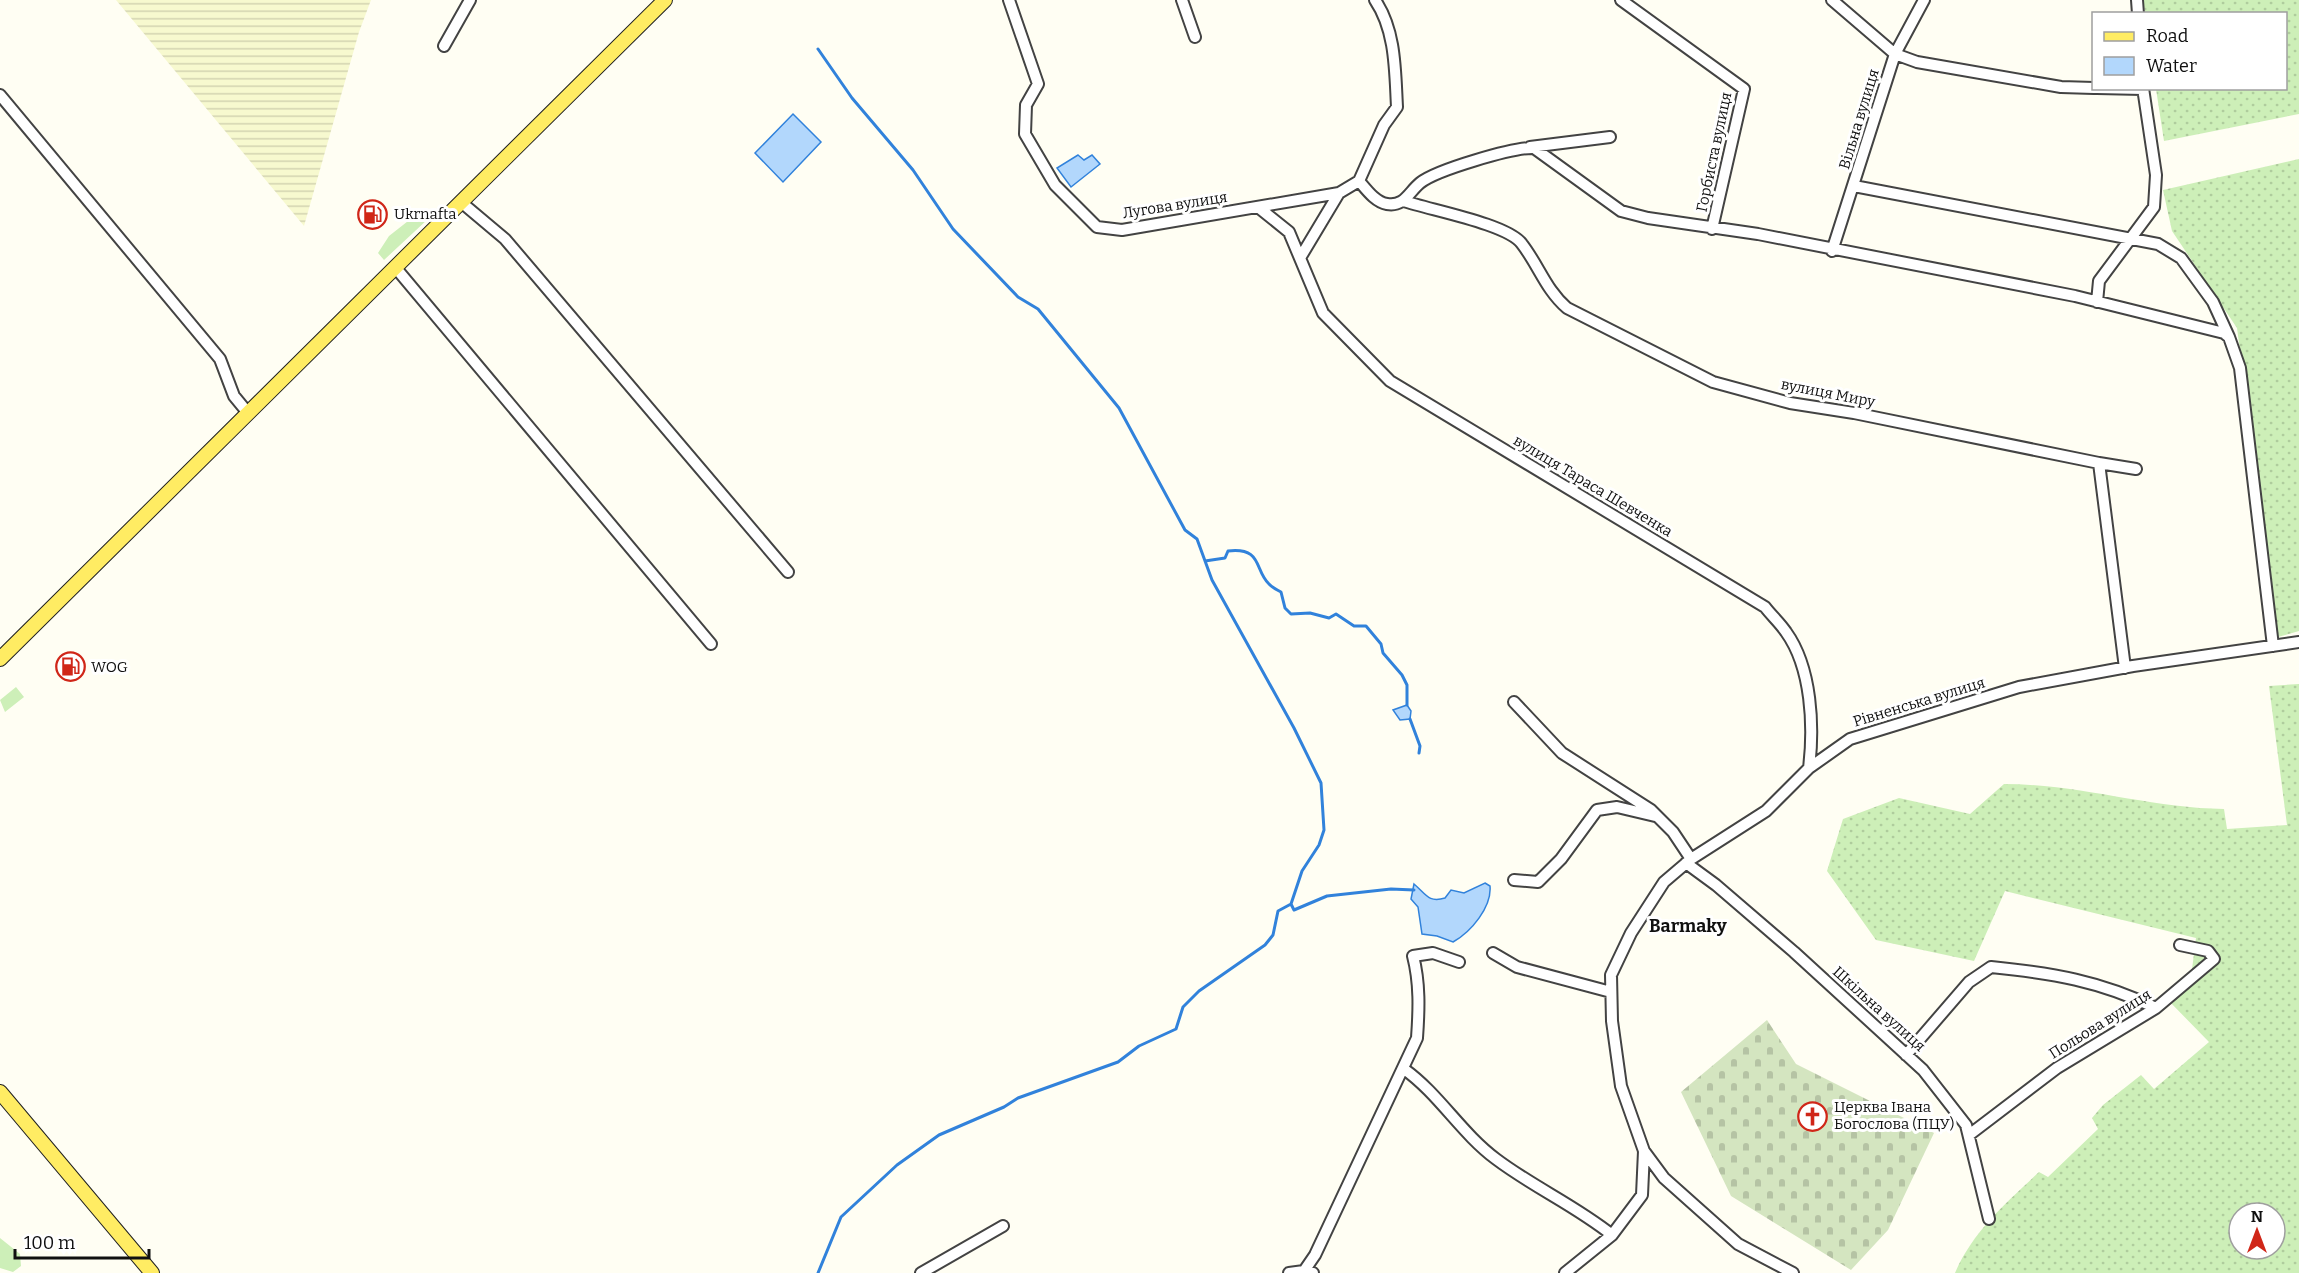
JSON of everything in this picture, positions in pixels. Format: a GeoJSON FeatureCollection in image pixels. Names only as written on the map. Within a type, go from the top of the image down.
{"type":"FeatureCollection","features":[{"type":"Feature","properties":{"kind":"main road"},"geometry":{"type":"LineString","coordinates":[[0,659],[664,0]]}},
{"type":"Feature","properties":{"kind":"main road"},"geometry":{"type":"LineString","coordinates":[[0,1092],[153,1273]]}},
{"type":"Feature","properties":{"kind":"street"},"geometry":{"type":"LineString","coordinates":[[444,46],[470,0]]}},
{"type":"Feature","properties":{"kind":"street","name":"Лугова вулиця"},"geometry":{"type":"LineString","coordinates":[[1009,0],[1038,84],[1026,105],[1025,134],[1055,185],[1097,227],[1122,230],[1338,193]]}},
{"type":"Feature","properties":{"kind":"street"},"geometry":{"type":"LineString","coordinates":[[1182,0],[1195,37]]}},
{"type":"Feature","properties":{"kind":"street"},"geometry":{"type":"LineString","coordinates":[[1300,258],[1338,193],[1359,181],[1384,125],[1397,107],[1393,44],[1381,9],[1375,0]]}},
{"type":"Feature","properties":{"kind":"street","name":"Горбиста вулиця"},"geometry":{"type":"LineString","coordinates":[[1621,0],[1744,88],[1712,229]]}},
{"type":"Feature","properties":{"kind":"street"},"geometry":{"type":"LineString","coordinates":[[1832,0],[1894,54],[1928,64],[2061,87],[2092,88]]}},
{"type":"Feature","properties":{"kind":"street","name":"Вільна вулиця"},"geometry":{"type":"LineString","coordinates":[[1832,251],[1894,54],[1924,0]]}},
{"type":"Feature","properties":{"kind":"street"},"geometry":{"type":"LineString","coordinates":[[2097,302],[2099,281],[2154,207],[2157,175],[2143,90]]}},
{"type":"Feature","properties":{"kind":"street"},"geometry":{"type":"LineString","coordinates":[[0,95],[220,359],[234,396],[248,413]]}},
{"type":"Feature","properties":{"kind":"street"},"geometry":{"type":"LineString","coordinates":[[1404,201],[1420,183],[1442,171],[1527,148],[1610,137]]}},
{"type":"Feature","properties":{"kind":"street"},"geometry":{"type":"LineString","coordinates":[[1527,148],[1542,152],[1622,211],[1712,229],[1758,234],[1832,251],[2097,302],[2224,333],[2229,337]]}},
{"type":"Feature","properties":{"kind":"street","name":"вулиця Миру"},"geometry":{"type":"LineString","coordinates":[[1359,181],[1373,197],[1387,204],[1404,201],[1492,226],[1521,241],[1552,295],[1567,308],[1713,382],[1790,403],[1854,413],[2099,464],[2136,469]]}},
{"type":"Feature","properties":{"kind":"street"},"geometry":{"type":"LineString","coordinates":[[1854,186],[2158,244],[2181,258],[2213,302],[2240,368],[2273,646]]}},
{"type":"Feature","properties":{"kind":"street"},"geometry":{"type":"LineString","coordinates":[[461,202],[505,239],[788,572]]}},
{"type":"Feature","properties":{"kind":"street","name":"вулиця Тараса Шевченка"},"geometry":{"type":"LineString","coordinates":[[1258,207],[1289,232],[1323,313],[1390,381],[1765,607],[1787,633],[1800,660],[1812,715],[1809,768]]}},
{"type":"Feature","properties":{"kind":"street"},"geometry":{"type":"LineString","coordinates":[[395,267],[711,644]]}},
{"type":"Feature","properties":{"kind":"street"},"geometry":{"type":"LineString","coordinates":[[2099,464],[2125,668]]}},
{"type":"Feature","properties":{"kind":"street","name":"Рівненська вулиця"},"geometry":{"type":"LineString","coordinates":[[1565,1273],[1612,1235],[1642,1195],[1644,1151],[1622,1086],[1612,1022],[1611,975],[1631,933],[1664,882],[1688,861],[1766,811],[1809,768],[1850,738],[2019,687],[2125,668],[2299,642]]}},
{"type":"Feature","properties":{"kind":"street"},"geometry":{"type":"LineString","coordinates":[[1514,702],[1562,753],[1587,767],[1658,817],[1673,832],[1688,861]]}},
{"type":"Feature","properties":{"kind":"street"},"geometry":{"type":"LineString","coordinates":[[1514,880],[1538,882],[1561,859],[1597,810],[1617,807],[1658,817]]}},
{"type":"Feature","properties":{"kind":"street","name":"Шкільна вулиця"},"geometry":{"type":"LineString","coordinates":[[1688,861],[1794,952],[1923,1070],[1966,1125],[1989,1219]]}},
{"type":"Feature","properties":{"kind":"street","name":"Польова вулиця"},"geometry":{"type":"LineString","coordinates":[[1969,1135],[2057,1068],[2156,1008],[2214,959],[2208,951],[2180,945]]}},
{"type":"Feature","properties":{"kind":"street"},"geometry":{"type":"LineString","coordinates":[[1289,1273],[1309,1272],[1417,1038],[1418,973],[1413,956],[1433,953],[1460,962]]}},
{"type":"Feature","properties":{"kind":"street"},"geometry":{"type":"LineString","coordinates":[[1493,953],[1517,967],[1611,992]]}},
{"type":"Feature","properties":{"kind":"street"},"geometry":{"type":"LineString","coordinates":[[1906,1054],[1969,982],[1991,967],[2043,972],[2109,988],[2156,1008]]}},
{"type":"Feature","properties":{"kind":"street"},"geometry":{"type":"LineString","coordinates":[[1404,1069],[1422,1082],[1465,1132],[1496,1159],[1588,1216],[1612,1235]]}},
{"type":"Feature","properties":{"kind":"street"},"geometry":{"type":"LineString","coordinates":[[1644,1151],[1664,1178],[1738,1244],[1794,1273]]}},
{"type":"Feature","properties":{"kind":"street"},"geometry":{"type":"LineString","coordinates":[[921,1273],[1003,1226]]}},
{"type":"Feature","properties":{"kind":"green space"},"geometry":{"type":"Polygon","coordinates":[[[116,0],[371,0],[359,32],[304,226],[116,0]]]}},
{"type":"Feature","properties":{"kind":"green space"},"geometry":{"type":"Polygon","coordinates":[[[2143,0],[2299,0],[2299,114],[2164,141],[2156,90],[2287,90],[2287,12],[2145,12],[2143,0]]]}},
{"type":"Feature","properties":{"kind":"green space"},"geometry":{"type":"Polygon","coordinates":[[[2299,159],[2299,631],[2278,637],[2237,328],[2172,231],[2163,190],[2299,159]]]}},
{"type":"Feature","properties":{"kind":"green space"},"geometry":{"type":"Polygon","coordinates":[[[417,214],[425,214],[428,219],[384,260],[378,253],[389,236],[417,214]]]}},
{"type":"Feature","properties":{"kind":"green space"},"geometry":{"type":"Polygon","coordinates":[[[2299,684],[2299,1273],[1955,1273],[1971,1244],[2003,1207],[2039,1172],[2048,1177],[2098,1129],[2092,1118],[2103,1105],[2141,1075],[2154,1089],[2209,1042],[2168,1000],[2190,985],[2196,938],[2005,891],[1974,961],[1876,940],[1827,871],[1843,819],[1899,798],[1970,814],[2004,784],[2060,788],[2169,805],[2224,809],[2227,829],[2287,825],[2269,686],[2299,684]]]}},
{"type":"Feature","properties":{"kind":"green space"},"geometry":{"type":"Polygon","coordinates":[[[16,687],[24,697],[5,712],[0,700],[16,687]]]}},
{"type":"Feature","properties":{"kind":"green space"},"geometry":{"type":"Polygon","coordinates":[[[1767,1020],[1796,1064],[1934,1133],[1888,1230],[1851,1270],[1731,1196],[1681,1092],[1767,1020]]]}},
{"type":"Feature","properties":{"kind":"green space"},"geometry":{"type":"Polygon","coordinates":[[[0,1238],[20,1254],[21,1266],[13,1272],[0,1268],[0,1238]]]}},
{"type":"Feature","properties":{"kind":"water"},"geometry":{"type":"Polygon","coordinates":[[[793,114],[821,142],[783,182],[755,153],[793,114]]]}},
{"type":"Feature","properties":{"kind":"water"},"geometry":{"type":"Polygon","coordinates":[[[1078,155],[1084,160],[1092,155],[1100,164],[1071,187],[1057,168],[1078,155]]]}},
{"type":"Feature","properties":{"kind":"water"},"geometry":{"type":"Polygon","coordinates":[[[1407,705],[1411,711],[1410,719],[1400,720],[1393,710],[1407,705]]]}},
{"type":"Feature","properties":{"kind":"water"},"geometry":{"type":"Polygon","coordinates":[[[1485,883],[1490,886],[1488,902],[1479,918],[1460,938],[1453,942],[1437,936],[1422,934],[1418,907],[1411,899],[1414,884],[1428,897],[1439,899],[1445,898],[1451,890],[1464,893],[1485,883]]]}},
{"type":"Feature","properties":{"kind":"waterway"},"geometry":{"type":"LineString","coordinates":[[818,49],[852,98],[913,170],[953,229],[1018,297],[1038,309],[1119,408],[1185,530],[1197,539],[1212,580],[1294,728],[1321,783],[1324,830],[1319,845],[1302,871],[1291,904],[1278,911],[1273,935],[1265,945],[1199,991],[1183,1007],[1176,1029],[1139,1046],[1118,1062],[1018,1098],[1004,1107],[939,1135],[897,1165],[841,1217],[818,1273]]}},
{"type":"Feature","properties":{"kind":"waterway"},"geometry":{"type":"LineString","coordinates":[[1205,561],[1225,558],[1228,551],[1247,552],[1256,561],[1269,584],[1281,592],[1285,608],[1291,614],[1310,613],[1329,618],[1336,614],[1354,626],[1366,626],[1381,644],[1383,653],[1402,675],[1407,685],[1407,705]]}},
{"type":"Feature","properties":{"kind":"waterway"},"geometry":{"type":"LineString","coordinates":[[1410,719],[1420,746],[1419,753]]}},
{"type":"Feature","properties":{"kind":"waterway"},"geometry":{"type":"LineString","coordinates":[[1291,904],[1294,910],[1327,896],[1391,889],[1414,890]]}},
{"type":"Feature","properties":{"kind":"place","name":"Ukrnafta"},"geometry":{"type":"Point","coordinates":[373,214]}},
{"type":"Feature","properties":{"kind":"place","name":"WOG"},"geometry":{"type":"Point","coordinates":[70,667]}},
{"type":"Feature","properties":{"kind":"place","name":"Церква Івана Богослова (ПЦУ)"},"geometry":{"type":"Point","coordinates":[1813,1116]}},
{"type":"Feature","properties":{"kind":"district","name":"Barmaky"},"geometry":{"type":"Point","coordinates":[1688,926]}}]}
